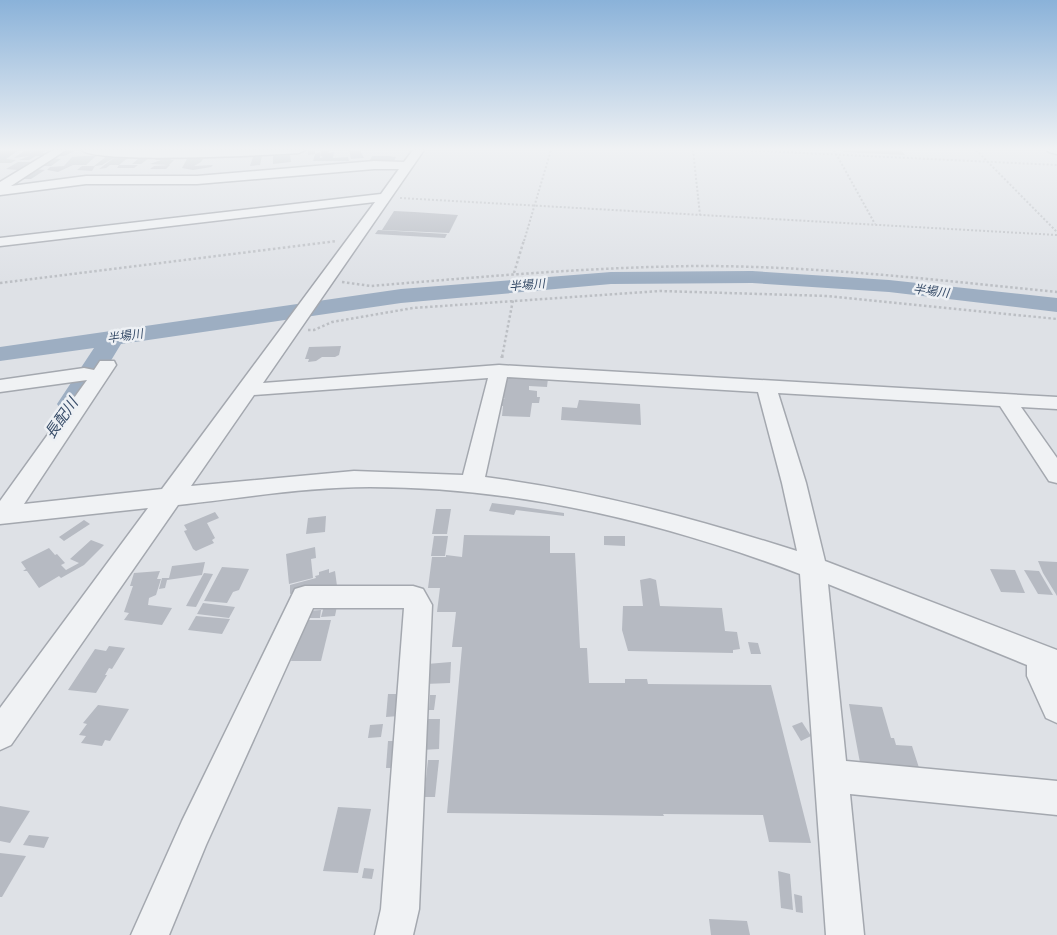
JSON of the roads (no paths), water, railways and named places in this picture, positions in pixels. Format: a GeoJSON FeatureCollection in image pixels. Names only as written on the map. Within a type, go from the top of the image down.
{"type":"FeatureCollection","features":[{"type":"Feature","properties":{"kind":"street"},"geometry":{"type":"LineString","coordinates":[[0,734],[387,194]]}},
{"type":"Feature","properties":{"kind":"street"},"geometry":{"type":"LineString","coordinates":[[0,242],[385,197]]}},
{"type":"Feature","properties":{"kind":"street"},"geometry":{"type":"LineString","coordinates":[[246,390],[499,371],[1057,403]]}},
{"type":"Feature","properties":{"kind":"street"},"geometry":{"type":"LineString","coordinates":[[472,485],[499,371]]}},
{"type":"Feature","properties":{"kind":"street"},"geometry":{"type":"LineString","coordinates":[[0,386],[96,373],[52,447],[1,515]]}},
{"type":"Feature","properties":{"kind":"street"},"geometry":{"type":"LineString","coordinates":[[766,385],[794,483],[813,567],[845,935]]}},
{"type":"Feature","properties":{"kind":"street"},"geometry":{"type":"LineString","coordinates":[[1006,400],[1057,475]]}},
{"type":"Feature","properties":{"kind":"street"},"geometry":{"type":"LineString","coordinates":[[1,515],[352,480],[413,480],[472,485],[571,498],[653,516],[724,536],[813,567],[1049,661],[1042,676],[1057,708]]}},
{"type":"Feature","properties":{"kind":"street"},"geometry":{"type":"LineString","coordinates":[[150,935],[194,833],[305,597],[413,597],[417,600],[418,605],[400,909],[394,935]]}},
{"type":"Feature","properties":{"kind":"street"},"geometry":{"type":"LineString","coordinates":[[831,776],[1057,798]]}},
{"type":"Feature","properties":{"kind":"waterway","name":"半場川"},"geometry":{"type":"LineString","coordinates":[[113,338],[401,296],[611,278],[752,277],[889,286],[1057,305]]}},
{"type":"Feature","properties":{"kind":"waterway","name":"半場川"},"geometry":{"type":"LineString","coordinates":[[0,354],[113,338]]}},
{"type":"Feature","properties":{"kind":"waterway","name":"長配川"},"geometry":{"type":"LineString","coordinates":[[71,404],[113,338]]}}]}
